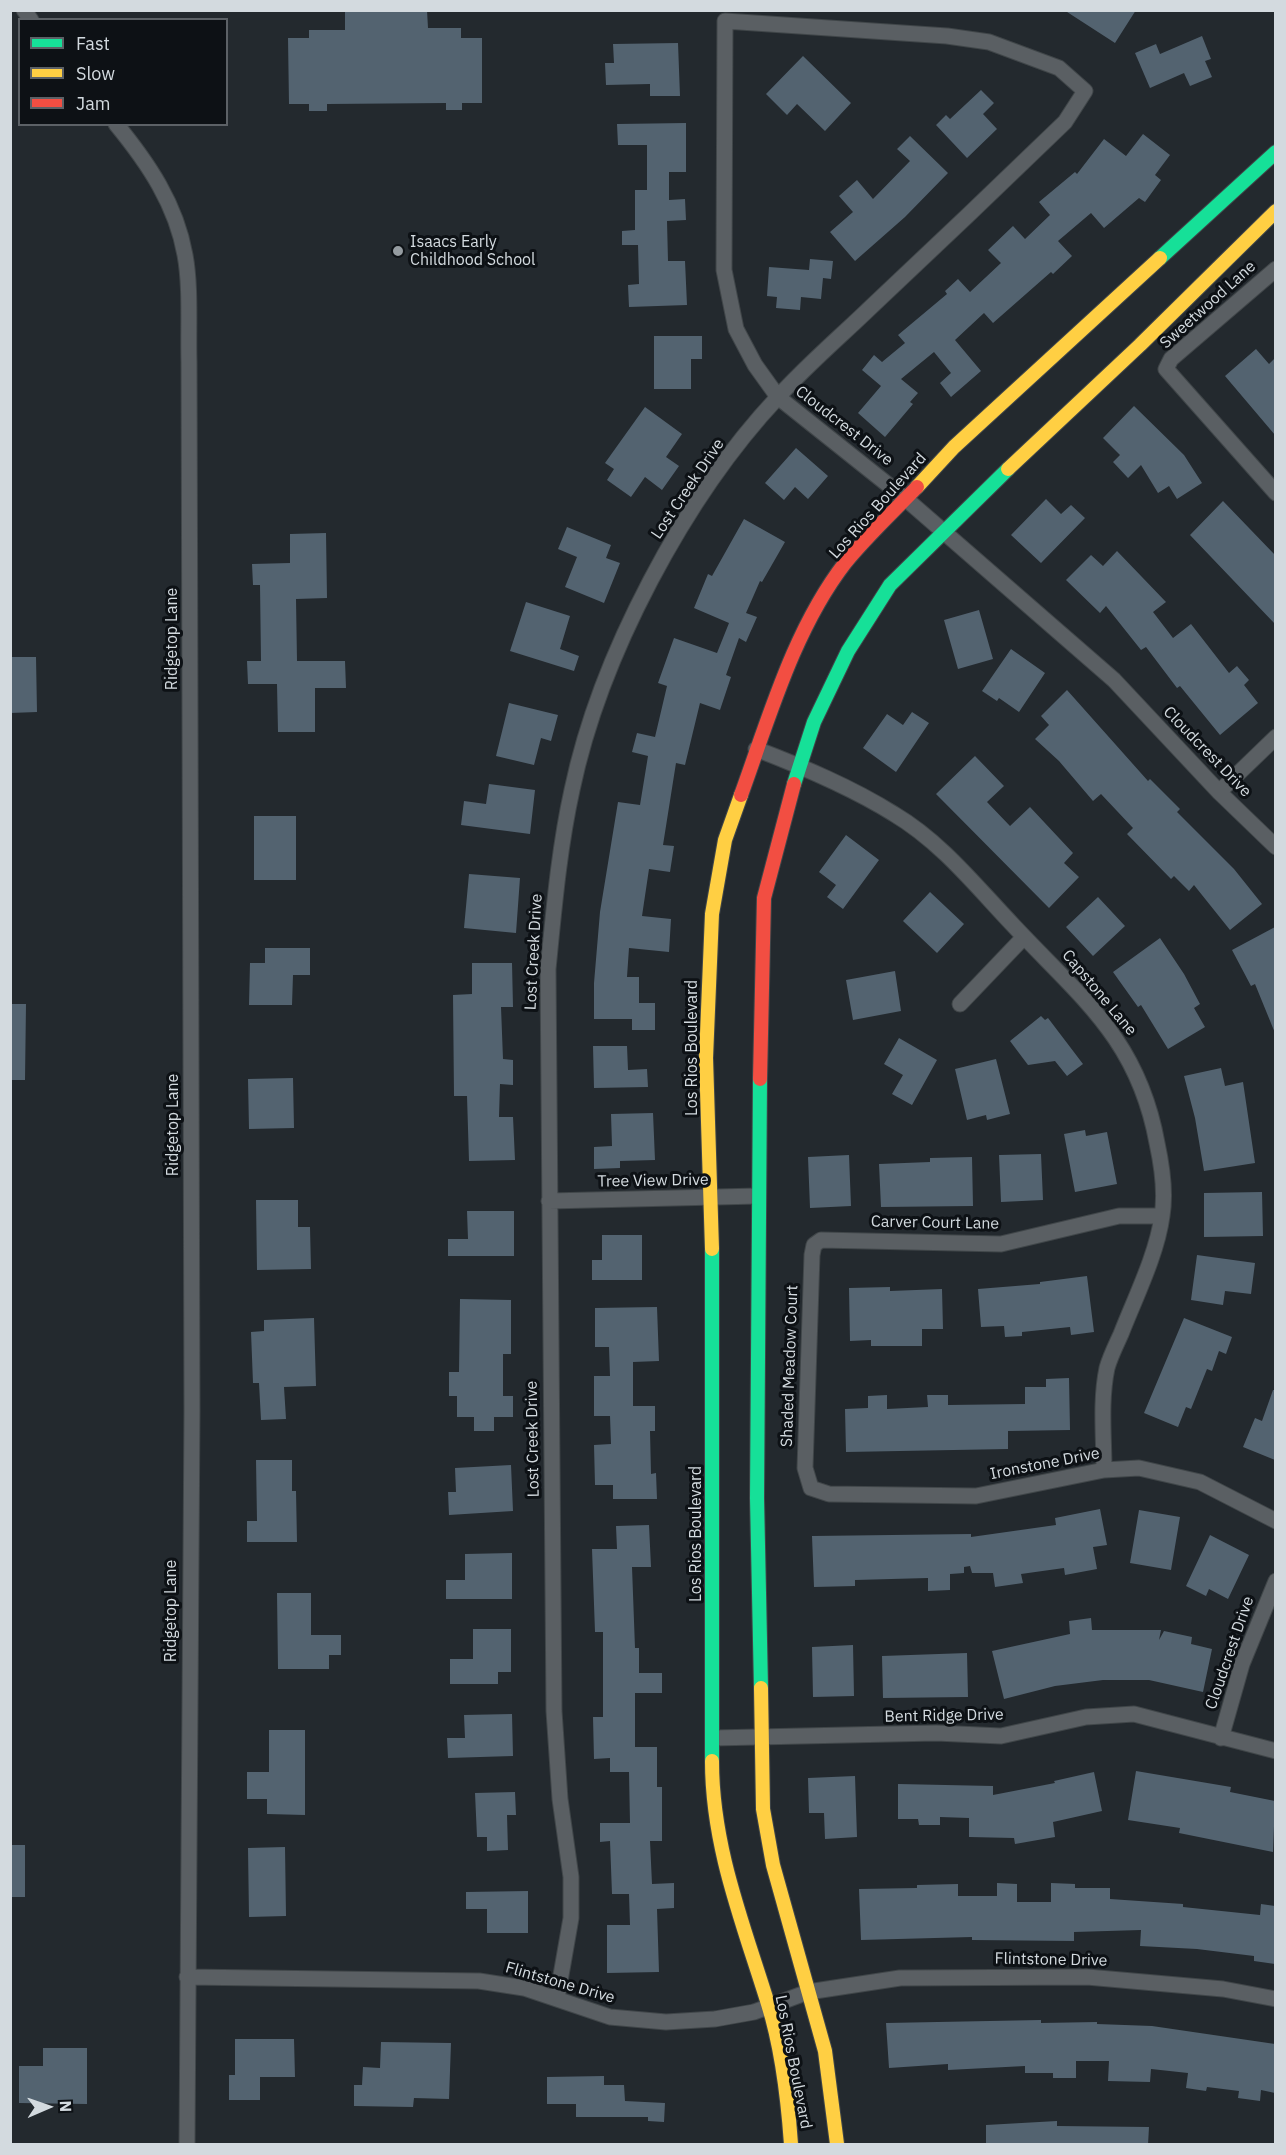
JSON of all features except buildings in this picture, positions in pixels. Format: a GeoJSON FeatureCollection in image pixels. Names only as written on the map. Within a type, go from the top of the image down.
{"type":"FeatureCollection","features":[{"type":"Feature","properties":{"kind":"main road","name":"Los Rios Boulevard"},"geometry":{"type":"LineString","coordinates":[[791,2145],[789,2114],[769,2007],[735,1908],[721,1855],[712,1796],[712,1197],[706,1058],[712,914],[725,840],[771,706],[804,631],[845,564],[954,447],[1275,152]]}},
{"type":"Feature","properties":{"kind":"main road","name":"Los Rios Boulevard"},"geometry":{"type":"LineString","coordinates":[[837,2145],[825,2051],[773,1864],[763,1809],[757,1518],[758,1196],[764,898],[786,807],[814,722],[848,651],[890,585],[942,531],[1140,345],[1275,211]]}},
{"type":"Feature","properties":{"kind":"street","name":"Cloudcrest Drive"},"geometry":{"type":"LineString","coordinates":[[1085,91],[1059,68],[989,42],[946,36],[725,21],[724,270],[736,329],[778,397],[906,499],[1114,680],[1218,792],[1275,847]]}},
{"type":"Feature","properties":{"kind":"street","name":"Lost Creek Drive"},"geometry":{"type":"LineString","coordinates":[[557,1998],[571,1918],[571,1876],[560,1799],[554,1712],[548,969],[556,886],[572,789],[597,704],[623,640],[674,540],[720,468],[778,397],[1065,122],[1085,91]]}},
{"type":"Feature","properties":{"kind":"street","name":"Ridgetop Lane"},"geometry":{"type":"LineString","coordinates":[[118,126],[148,164],[166,197],[185,255],[189,362],[192,1410],[187,2145]]}},
{"type":"Feature","properties":{"kind":"street","name":"Sweetwood Lane"},"geometry":{"type":"LineString","coordinates":[[1275,269],[1172,360],[1166,369],[1275,493]]}},
{"type":"Feature","properties":{"kind":"street"},"geometry":{"type":"LineString","coordinates":[[1218,792],[1275,737]]}},
{"type":"Feature","properties":{"kind":"street","name":"Capstone Lane"},"geometry":{"type":"LineString","coordinates":[[756,749],[801,766],[895,814],[930,839],[1070,982],[1110,1030],[1134,1065],[1147,1097],[1163,1174],[1162,1216],[1146,1271],[1107,1368],[1103,1410],[1104,1470]]}},
{"type":"Feature","properties":{"kind":"street"},"geometry":{"type":"LineString","coordinates":[[960,1004],[1024,937]]}},
{"type":"Feature","properties":{"kind":"street","name":"Tree View Drive"},"geometry":{"type":"LineString","coordinates":[[549,1201],[758,1196]]}},
{"type":"Feature","properties":{"kind":"street","name":"Carver Court Lane"},"geometry":{"type":"LineString","coordinates":[[814,1245],[821,1240],[1001,1244],[1119,1216],[1162,1216]]}},
{"type":"Feature","properties":{"kind":"street","name":"Shaded Meadow Court"},"geometry":{"type":"LineString","coordinates":[[811,1488],[805,1468],[814,1245]]}},
{"type":"Feature","properties":{"kind":"street","name":"Ironstone Drive"},"geometry":{"type":"LineString","coordinates":[[811,1488],[829,1494],[976,1496],[1104,1470],[1138,1468],[1200,1482],[1275,1521]]}},
{"type":"Feature","properties":{"kind":"street","name":"Cloudcrest Drive"},"geometry":{"type":"LineString","coordinates":[[1221,1738],[1242,1664],[1275,1581]]}},
{"type":"Feature","properties":{"kind":"street","name":"Bent Ridge Drive"},"geometry":{"type":"LineString","coordinates":[[713,1738],[936,1733],[1002,1736],[1086,1717],[1134,1714],[1275,1751]]}},
{"type":"Feature","properties":{"kind":"street","name":"Flintstone Drive"},"geometry":{"type":"LineString","coordinates":[[188,1977],[478,1981],[524,1988],[610,2017],[666,2022],[715,2019],[769,2007],[808,1992],[900,1978],[1088,1977],[1223,1989],[1275,2000]]}},
{"type":"Feature","properties":{"kind":"traffic: fast"},"geometry":{"type":"LineString","coordinates":[[1160,258],[1276,152]]}},
{"type":"Feature","properties":{"kind":"traffic: fast"},"geometry":{"type":"LineString","coordinates":[[794,784],[814,722],[848,651],[890,585],[1008,469]]}},
{"type":"Feature","properties":{"kind":"traffic: fast"},"geometry":{"type":"LineString","coordinates":[[760,1079],[757,1498],[761,1688]]}},
{"type":"Feature","properties":{"kind":"traffic: fast"},"geometry":{"type":"LineString","coordinates":[[712,1249],[712,1761]]}},
{"type":"Feature","properties":{"kind":"traffic: slow"},"geometry":{"type":"LineString","coordinates":[[1008,469],[1140,345],[1276,211]]}},
{"type":"Feature","properties":{"kind":"traffic: slow"},"geometry":{"type":"LineString","coordinates":[[917,487],[954,447],[1160,258]]}},
{"type":"Feature","properties":{"kind":"traffic: slow"},"geometry":{"type":"LineString","coordinates":[[712,1249],[706,1058],[712,914],[725,840],[741,795]]}},
{"type":"Feature","properties":{"kind":"traffic: slow"},"geometry":{"type":"LineString","coordinates":[[761,1688],[763,1809],[773,1865],[825,2051],[837,2144]]}},
{"type":"Feature","properties":{"kind":"traffic: slow"},"geometry":{"type":"LineString","coordinates":[[712,1761],[713,1793],[723,1854],[777,2037],[791,2144]]}},
{"type":"Feature","properties":{"kind":"traffic: jam"},"geometry":{"type":"LineString","coordinates":[[741,795],[784,675],[811,616],[845,563],[917,487]]}},
{"type":"Feature","properties":{"kind":"traffic: jam"},"geometry":{"type":"LineString","coordinates":[[760,1079],[764,898],[794,784]]}},
{"type":"Feature","properties":{"kind":"place","name":"Isaacs Early Childhood School"},"geometry":{"type":"Point","coordinates":[398,251]}}]}
